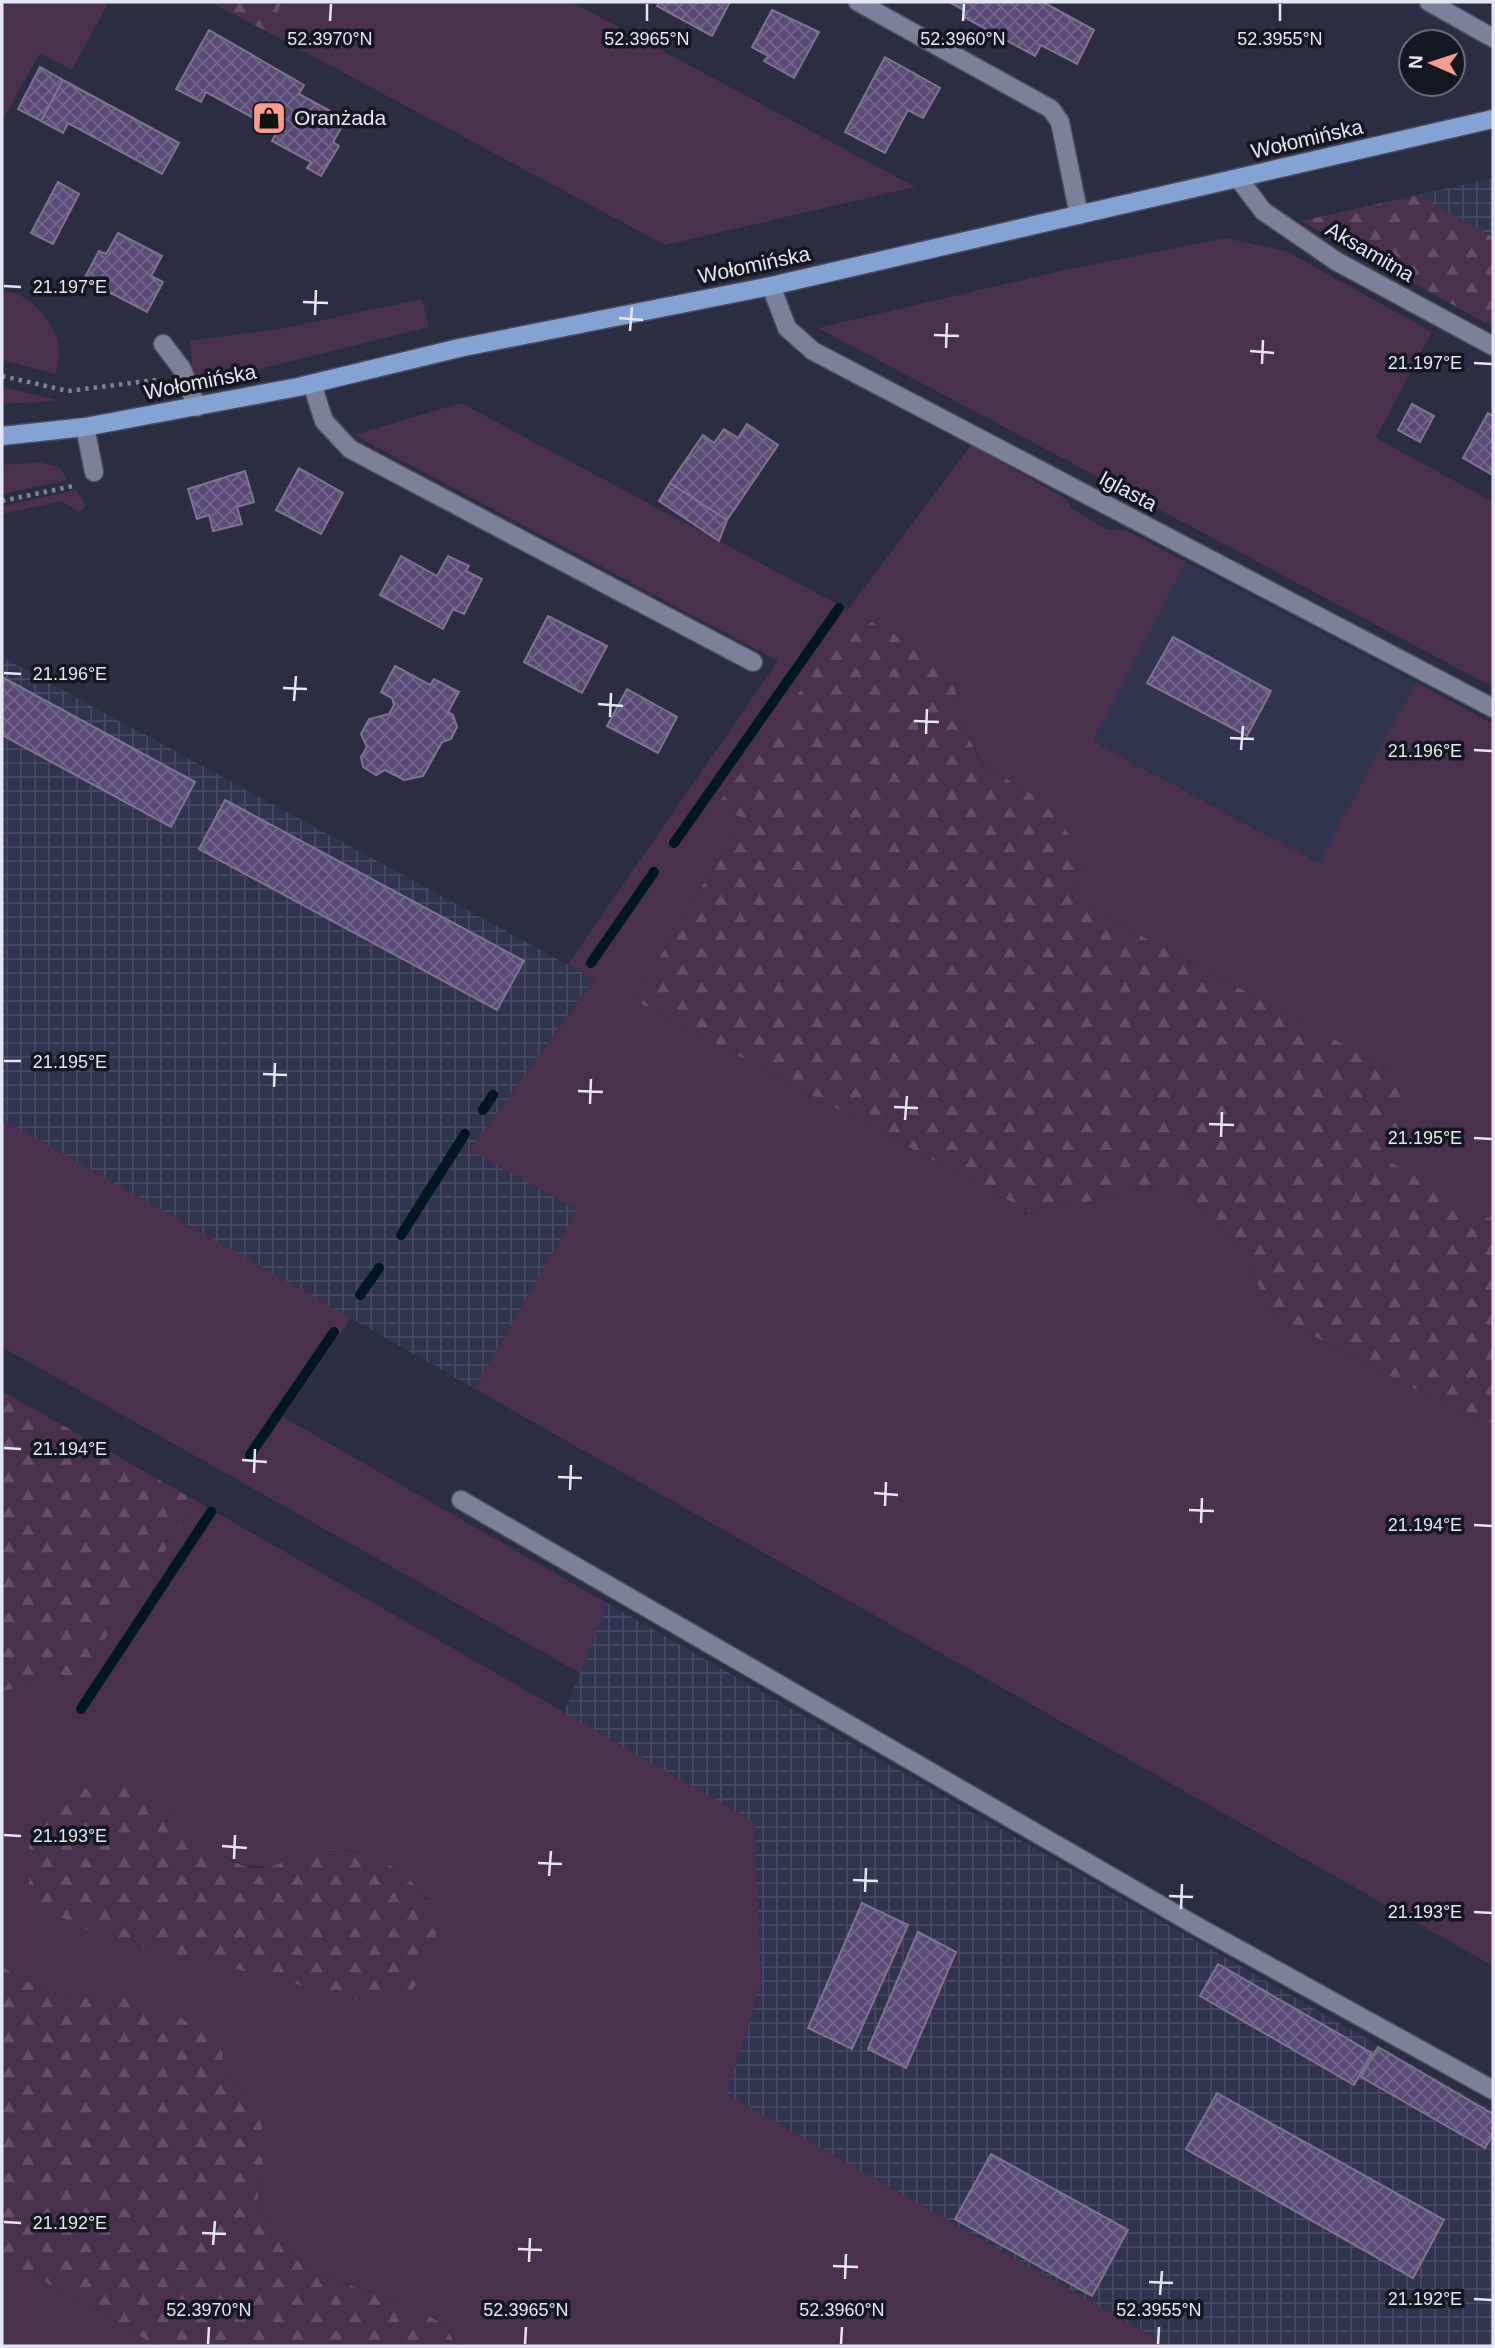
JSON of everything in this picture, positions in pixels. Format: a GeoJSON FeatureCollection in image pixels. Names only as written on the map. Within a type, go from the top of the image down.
{"type":"FeatureCollection","features":[{"type":"Feature","properties":{"kind":"main road","name":"Wołomińska"},"geometry":{"type":"LineString","coordinates":[[2,436],[85,427],[312,384],[459,348],[771,286],[1493,119]]}},
{"type":"Feature","properties":{"kind":"main road","name":"Wołomińska"},"geometry":{"type":"LineString","coordinates":[[2,430],[20,433]]}},
{"type":"Feature","properties":{"kind":"street"},"geometry":{"type":"LineString","coordinates":[[858,2],[1052,109],[1062,131],[1079,215]]}},
{"type":"Feature","properties":{"kind":"street"},"geometry":{"type":"LineString","coordinates":[[1429,2],[1493,38]]}},
{"type":"Feature","properties":{"kind":"street","name":"Aksamitna"},"geometry":{"type":"LineString","coordinates":[[1238,178],[1263,211],[1336,261],[1493,346]]}},
{"type":"Feature","properties":{"kind":"street","name":"Iglasta"},"geometry":{"type":"LineString","coordinates":[[771,286],[788,328],[813,351],[1493,708]]}},
{"type":"Feature","properties":{"kind":"street"},"geometry":{"type":"LineString","coordinates":[[163,344],[184,376],[197,407]]}},
{"type":"Feature","properties":{"kind":"street"},"geometry":{"type":"LineString","coordinates":[[312,384],[324,421],[350,449],[753,662]]}},
{"type":"Feature","properties":{"kind":"street"},"geometry":{"type":"LineString","coordinates":[[85,427],[94,472]]}},
{"type":"Feature","properties":{"kind":"street"},"geometry":{"type":"LineString","coordinates":[[461,1500],[1200,1928],[1493,2090]]}},
{"type":"Feature","properties":{"kind":"path"},"geometry":{"type":"LineString","coordinates":[[2,376],[68,391],[184,376]]}},
{"type":"Feature","properties":{"kind":"path"},"geometry":{"type":"LineString","coordinates":[[2,501],[71,487],[94,472]]}},
{"type":"Feature","properties":{"kind":"shaded area"},"geometry":{"type":"Polygon","coordinates":[[[1493,178],[1493,237],[1417,195],[1493,178]]]}},
{"type":"Feature","properties":{"kind":"shaded area"},"geometry":{"type":"Polygon","coordinates":[[[1186,562],[1416,682],[1320,863],[1092,740],[1186,562]]]}},
{"type":"Feature","properties":{"kind":"shaded area"},"geometry":{"type":"Polygon","coordinates":[[[2,657],[594,979],[471,1150],[577,1210],[475,1389],[2,1119],[2,657]]]}},
{"type":"Feature","properties":{"kind":"shaded area"},"geometry":{"type":"Polygon","coordinates":[[[607,1603],[1493,2111],[1493,2346],[1169,2346],[727,2094],[761,1984],[755,1823],[564,1713],[607,1603]]]}},
{"type":"Feature","properties":{"kind":"green space"},"geometry":{"type":"Polygon","coordinates":[[[2,2],[109,2],[72,70],[40,53],[2,121],[2,2]]]}},
{"type":"Feature","properties":{"kind":"green space"},"geometry":{"type":"Polygon","coordinates":[[[210,2],[281,2],[278,13],[266,31],[210,2]]]}},
{"type":"Feature","properties":{"kind":"green space"},"geometry":{"type":"Polygon","coordinates":[[[281,2],[572,2],[915,187],[665,245],[266,31],[278,13],[281,2]]]}},
{"type":"Feature","properties":{"kind":"green space"},"geometry":{"type":"Polygon","coordinates":[[[1417,195],[1493,237],[1493,327],[1301,221],[1417,195]]]}},
{"type":"Feature","properties":{"kind":"green space"},"geometry":{"type":"Polygon","coordinates":[[[1225,238],[1286,251],[1432,332],[1376,438],[1493,502],[1493,687],[818,328],[1065,270],[1225,238]]]}},
{"type":"Feature","properties":{"kind":"green space"},"geometry":{"type":"Polygon","coordinates":[[[2,291],[32,303],[48,321],[58,342],[56,374],[2,360],[2,291]]]}},
{"type":"Feature","properties":{"kind":"green space"},"geometry":{"type":"Polygon","coordinates":[[[422,299],[429,327],[198,384],[195,382],[189,341],[285,328],[422,299]]]}},
{"type":"Feature","properties":{"kind":"green space"},"geometry":{"type":"Polygon","coordinates":[[[2,387],[61,401],[2,404],[2,387]]]}},
{"type":"Feature","properties":{"kind":"green space"},"geometry":{"type":"Polygon","coordinates":[[[461,403],[848,610],[971,445],[1066,499],[1072,509],[1108,530],[1125,530],[1186,562],[1093,741],[1319,863],[1416,682],[1493,724],[1493,1211],[1489,1218],[1389,1162],[1401,1130],[1394,1071],[1073,899],[1083,864],[1042,800],[984,765],[965,731],[956,693],[954,667],[717,806],[743,818],[634,1000],[1030,1212],[1090,1201],[1139,1187],[1172,1188],[1194,1202],[1233,1240],[1252,1268],[1268,1312],[1481,1424],[1493,1422],[1493,1966],[475,1389],[577,1210],[470,1150],[594,980],[568,964],[778,661],[354,435],[461,403]]]}},
{"type":"Feature","properties":{"kind":"green space"},"geometry":{"type":"Polygon","coordinates":[[[39,462],[60,468],[67,480],[2,494],[2,465],[39,462]]]}},
{"type":"Feature","properties":{"kind":"green space"},"geometry":{"type":"Polygon","coordinates":[[[76,490],[86,505],[80,512],[62,501],[2,514],[2,506],[76,490]]]}},
{"type":"Feature","properties":{"kind":"green space"},"geometry":{"type":"Polygon","coordinates":[[[856,614],[955,667],[956,693],[965,731],[983,765],[1042,800],[1072,838],[1083,864],[1073,899],[1394,1071],[1400,1096],[1401,1117],[1390,1162],[1489,1218],[1493,1211],[1493,1422],[1481,1424],[1268,1312],[1252,1268],[1233,1240],[1194,1202],[1172,1188],[1139,1187],[1090,1201],[1030,1212],[634,1000],[743,818],[716,807],[856,614]]]}},
{"type":"Feature","properties":{"kind":"green space"},"geometry":{"type":"Polygon","coordinates":[[[2,1119],[351,1318],[283,1417],[607,1603],[580,1673],[2,1347],[2,1119]]]}},
{"type":"Feature","properties":{"kind":"green space"},"geometry":{"type":"Polygon","coordinates":[[[2,1391],[198,1502],[80,1676],[2,1691],[2,1391]]]}},
{"type":"Feature","properties":{"kind":"green space"},"geometry":{"type":"Polygon","coordinates":[[[198,1502],[755,1822],[761,1984],[727,2094],[1169,2346],[457,2346],[444,2325],[412,2306],[309,2271],[271,2227],[257,2205],[260,2173],[266,2152],[245,2096],[223,2071],[100,1993],[59,1995],[17,1977],[2,1966],[2,1691],[80,1676],[198,1502]],[[170,1813],[30,1903],[373,2003],[428,1899],[398,1870],[352,1850],[314,1851],[278,1867],[245,1866],[207,1848],[170,1813]]]}},
{"type":"Feature","properties":{"kind":"green space"},"geometry":{"type":"Polygon","coordinates":[[[102,1784],[122,1786],[141,1794],[158,1804],[207,1845],[252,1868],[270,1867],[314,1851],[333,1849],[372,1857],[391,1866],[408,1878],[422,1893],[432,1910],[436,1929],[431,1954],[411,1993],[373,2003],[99,1935],[30,1903],[29,1855],[34,1822],[43,1810],[56,1800],[102,1784]]]}},
{"type":"Feature","properties":{"kind":"green space"},"geometry":{"type":"Polygon","coordinates":[[[2,1966],[17,1977],[59,1995],[100,1993],[151,2003],[222,2039],[223,2071],[260,2114],[266,2152],[260,2173],[257,2205],[271,2227],[309,2271],[412,2306],[444,2325],[457,2346],[157,2346],[2,2257],[2,1966]]]}},
{"type":"Feature","properties":{"kind":"green space"},"geometry":{"type":"Polygon","coordinates":[[[2,2257],[157,2346],[2,2346],[2,2257]]]}},
{"type":"Feature","properties":{"kind":"building"},"geometry":{"type":"Polygon","coordinates":[[[659,2],[730,2],[712,36],[657,6],[659,2]]]}},
{"type":"Feature","properties":{"kind":"building"},"geometry":{"type":"Polygon","coordinates":[[[949,2],[1043,2],[1094,30],[1077,64],[1041,45],[1035,56],[964,17],[967,12],[949,2]]]}},
{"type":"Feature","properties":{"kind":"building"},"geometry":{"type":"Polygon","coordinates":[[[772,10],[819,32],[794,78],[764,61],[768,56],[752,47],[772,10]]]}},
{"type":"Feature","properties":{"kind":"building"},"geometry":{"type":"Polygon","coordinates":[[[209,30],[304,85],[299,94],[332,112],[329,118],[343,125],[333,142],[339,146],[321,176],[307,168],[311,162],[272,141],[277,131],[206,92],[201,102],[176,89],[209,30]]]}},
{"type":"Feature","properties":{"kind":"building"},"geometry":{"type":"Polygon","coordinates":[[[885,57],[940,88],[923,118],[908,110],[885,153],[845,132],[885,57]]]}},
{"type":"Feature","properties":{"kind":"building"},"geometry":{"type":"Polygon","coordinates":[[[40,67],[63,80],[41,121],[18,109],[40,67]]]}},
{"type":"Feature","properties":{"kind":"building"},"geometry":{"type":"Polygon","coordinates":[[[63,80],[179,143],[162,174],[68,123],[63,133],[41,121],[63,80]]]}},
{"type":"Feature","properties":{"kind":"building"},"geometry":{"type":"Polygon","coordinates":[[[58,182],[79,194],[53,244],[31,233],[58,182]]]}},
{"type":"Feature","properties":{"kind":"building"},"geometry":{"type":"Polygon","coordinates":[[[118,233],[162,256],[151,276],[163,282],[147,312],[84,279],[99,251],[106,254],[118,233]]]}},
{"type":"Feature","properties":{"kind":"building"},"geometry":{"type":"Polygon","coordinates":[[[1412,404],[1434,416],[1420,442],[1398,430],[1412,404]]]}},
{"type":"Feature","properties":{"kind":"building"},"geometry":{"type":"Polygon","coordinates":[[[1488,413],[1493,416],[1493,475],[1463,458],[1488,413]]]}},
{"type":"Feature","properties":{"kind":"building"},"geometry":{"type":"Polygon","coordinates":[[[747,424],[778,445],[727,520],[670,483],[703,435],[714,443],[724,429],[738,438],[747,424]]]}},
{"type":"Feature","properties":{"kind":"building"},"geometry":{"type":"Polygon","coordinates":[[[299,468],[343,493],[321,534],[276,510],[299,468]]]}},
{"type":"Feature","properties":{"kind":"building"},"geometry":{"type":"Polygon","coordinates":[[[245,471],[254,502],[237,507],[242,524],[213,531],[209,515],[197,519],[188,489],[245,471]]]}},
{"type":"Feature","properties":{"kind":"building"},"geometry":{"type":"Polygon","coordinates":[[[670,483],[727,520],[719,541],[659,501],[670,483]]]}},
{"type":"Feature","properties":{"kind":"building"},"geometry":{"type":"Polygon","coordinates":[[[401,556],[437,576],[448,556],[469,566],[466,571],[482,579],[464,614],[453,609],[443,629],[380,595],[401,556]]]}},
{"type":"Feature","properties":{"kind":"building"},"geometry":{"type":"Polygon","coordinates":[[[548,616],[607,646],[582,693],[524,662],[548,616]]]}},
{"type":"Feature","properties":{"kind":"building"},"geometry":{"type":"Polygon","coordinates":[[[1173,637],[1271,691],[1247,736],[1147,683],[1173,637]]]}},
{"type":"Feature","properties":{"kind":"building"},"geometry":{"type":"Polygon","coordinates":[[[395,666],[430,685],[434,679],[459,692],[448,712],[453,715],[457,727],[451,739],[442,742],[423,776],[404,780],[385,770],[376,775],[363,767],[361,757],[367,747],[361,734],[369,719],[389,714],[394,705],[392,698],[381,692],[395,666]]]}},
{"type":"Feature","properties":{"kind":"building"},"geometry":{"type":"Polygon","coordinates":[[[2,677],[195,782],[171,827],[2,735],[2,677]]]}},
{"type":"Feature","properties":{"kind":"building"},"geometry":{"type":"Polygon","coordinates":[[[627,689],[677,717],[658,753],[607,726],[627,689]]]}},
{"type":"Feature","properties":{"kind":"building"},"geometry":{"type":"Polygon","coordinates":[[[225,800],[524,961],[497,1010],[199,849],[225,800]]]}},
{"type":"Feature","properties":{"kind":"building"},"geometry":{"type":"Polygon","coordinates":[[[862,1903],[908,1925],[852,2049],[808,2028],[862,1903]]]}},
{"type":"Feature","properties":{"kind":"building"},"geometry":{"type":"Polygon","coordinates":[[[918,1932],[956,1952],[906,2068],[868,2049],[918,1932]]]}},
{"type":"Feature","properties":{"kind":"building"},"geometry":{"type":"Polygon","coordinates":[[[1218,1964],[1372,2053],[1354,2085],[1200,1996],[1218,1964]]]}},
{"type":"Feature","properties":{"kind":"building"},"geometry":{"type":"Polygon","coordinates":[[[1378,2047],[1493,2114],[1493,2134],[1485,2148],[1361,2077],[1378,2047]]]}},
{"type":"Feature","properties":{"kind":"building"},"geometry":{"type":"Polygon","coordinates":[[[1217,2093],[1444,2220],[1413,2278],[1186,2149],[1217,2093]]]}},
{"type":"Feature","properties":{"kind":"building"},"geometry":{"type":"Polygon","coordinates":[[[991,2154],[1128,2230],[1092,2296],[955,2219],[991,2154]]]}},
{"type":"Feature","properties":{"kind":"waterway"},"geometry":{"type":"LineString","coordinates":[[674,843],[839,608]]}},
{"type":"Feature","properties":{"kind":"waterway"},"geometry":{"type":"LineString","coordinates":[[591,963],[654,872]]}},
{"type":"Feature","properties":{"kind":"waterway"},"geometry":{"type":"LineString","coordinates":[[483,1110],[493,1095]]}},
{"type":"Feature","properties":{"kind":"waterway"},"geometry":{"type":"LineString","coordinates":[[401,1235],[465,1134]]}},
{"type":"Feature","properties":{"kind":"waterway"},"geometry":{"type":"LineString","coordinates":[[360,1295],[379,1268]]}},
{"type":"Feature","properties":{"kind":"waterway"},"geometry":{"type":"LineString","coordinates":[[250,1455],[334,1332]]}},
{"type":"Feature","properties":{"kind":"waterway"},"geometry":{"type":"LineString","coordinates":[[81,1709],[211,1512]]}},
{"type":"Feature","properties":{"kind":"place","name":"Oranżada"},"geometry":{"type":"Point","coordinates":[269,118]}}]}
